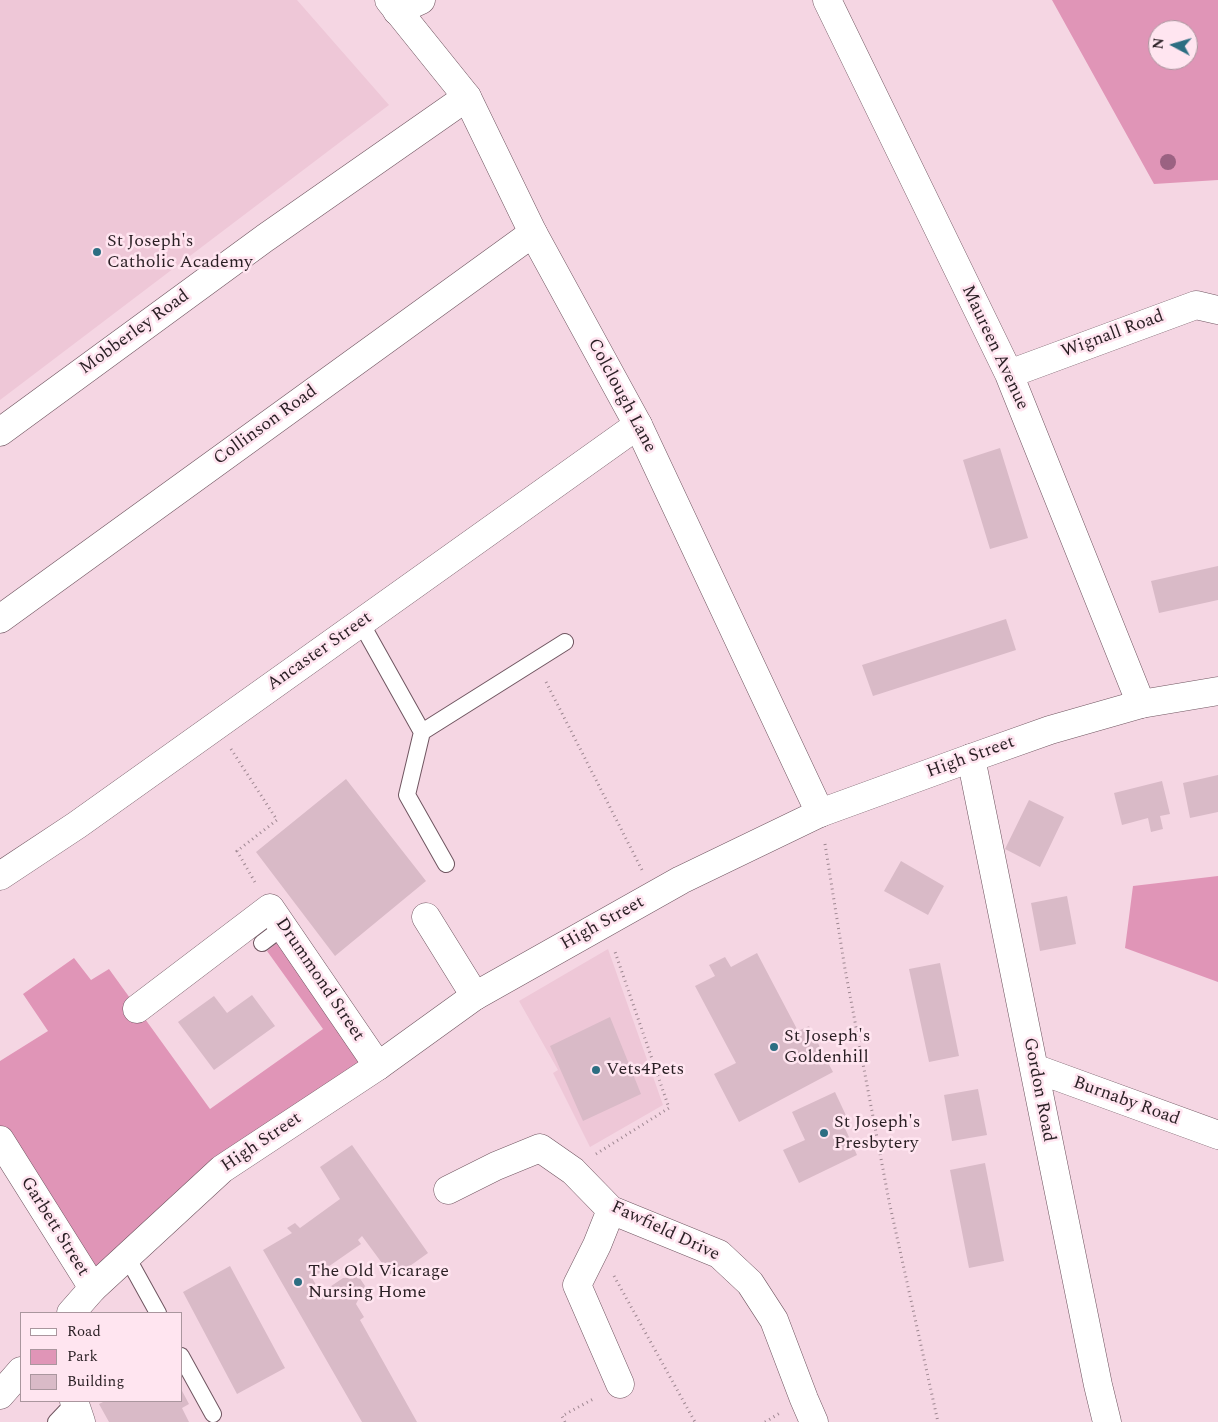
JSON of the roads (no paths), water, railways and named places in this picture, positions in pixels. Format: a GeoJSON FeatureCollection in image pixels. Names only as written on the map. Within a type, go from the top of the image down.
{"type":"FeatureCollection","features":[{"type":"Feature","properties":{"kind":"street","name":"Maureen Avenue"},"geometry":{"type":"LineString","coordinates":[[827,0],[1009,374],[1141,704]]}},
{"type":"Feature","properties":{"kind":"street","name":"Colclough Lane"},"geometry":{"type":"LineString","coordinates":[[402,4],[467,97],[533,233],[638,425],[820,813]]}},
{"type":"Feature","properties":{"kind":"street","name":"Mobberley Road"},"geometry":{"type":"LineString","coordinates":[[0,432],[265,238],[467,97]]}},
{"type":"Feature","properties":{"kind":"street","name":"Collinson Road"},"geometry":{"type":"LineString","coordinates":[[0,619],[533,233]]}},
{"type":"Feature","properties":{"kind":"street","name":"Wignall Road"},"geometry":{"type":"LineString","coordinates":[[1009,374],[1196,304],[1218,310]]}},
{"type":"Feature","properties":{"kind":"street","name":"Ancaster Street"},"geometry":{"type":"LineString","coordinates":[[0,876],[77,825],[638,425]]}},
{"type":"Feature","properties":{"kind":"street","name":"High Street"},"geometry":{"type":"LineString","coordinates":[[72,1312],[93,1288],[222,1169],[378,1066],[475,996],[681,880],[820,813],[1050,730],[1141,704],[1218,691]]}},
{"type":"Feature","properties":{"kind":"street","name":"Gordon Road"},"geometry":{"type":"LineString","coordinates":[[971,758],[1107,1422]]}},
{"type":"Feature","properties":{"kind":"street"},"geometry":{"type":"LineString","coordinates":[[426,917],[475,996]]}},
{"type":"Feature","properties":{"kind":"street","name":"Drummond Street"},"geometry":{"type":"LineString","coordinates":[[137,1009],[272,926],[378,1066]]}},
{"type":"Feature","properties":{"kind":"street","name":"Burnaby Road"},"geometry":{"type":"LineString","coordinates":[[1034,1068],[1218,1135]]}},
{"type":"Feature","properties":{"kind":"street","name":"Garbett Street"},"geometry":{"type":"LineString","coordinates":[[0,1140],[93,1288]]}},
{"type":"Feature","properties":{"kind":"street","name":"Fawfield Drive"},"geometry":{"type":"LineString","coordinates":[[448,1190],[496,1166],[540,1148],[573,1171],[611,1210],[718,1254],[750,1283],[774,1320],[814,1422]]}},
{"type":"Feature","properties":{"kind":"street"},"geometry":{"type":"LineString","coordinates":[[611,1210],[597,1245],[577,1285],[620,1384]]}},
{"type":"Feature","properties":{"kind":"street"},"geometry":{"type":"LineString","coordinates":[[0,1396],[20,1372]]}},
{"type":"Feature","properties":{"kind":"lane"},"geometry":{"type":"LineString","coordinates":[[361,623],[422,732],[407,795],[446,864]]}},
{"type":"Feature","properties":{"kind":"lane"},"geometry":{"type":"LineString","coordinates":[[422,732],[565,642]]}},
{"type":"Feature","properties":{"kind":"lane"},"geometry":{"type":"LineString","coordinates":[[127,1257],[157,1312]]}},
{"type":"Feature","properties":{"kind":"lane"},"geometry":{"type":"LineString","coordinates":[[182,1358],[213,1414]]}},
{"type":"Feature","properties":{"kind":"lane"},"geometry":{"type":"LineString","coordinates":[[56,1422],[77,1408]]}},
{"type":"Feature","properties":{"kind":"place","name":"St Joseph's Catholic Academy"},"geometry":{"type":"Point","coordinates":[97,252]}},
{"type":"Feature","properties":{"kind":"place","name":"St Joseph's Goldenhill"},"geometry":{"type":"Point","coordinates":[774,1047]}},
{"type":"Feature","properties":{"kind":"place","name":"Vets4Pets"},"geometry":{"type":"Point","coordinates":[596,1070]}},
{"type":"Feature","properties":{"kind":"place","name":"St Joseph's Presbytery"},"geometry":{"type":"Point","coordinates":[824,1133]}},
{"type":"Feature","properties":{"kind":"place","name":"The Old Vicarage Nursing Home"},"geometry":{"type":"Point","coordinates":[298,1282]}}]}
